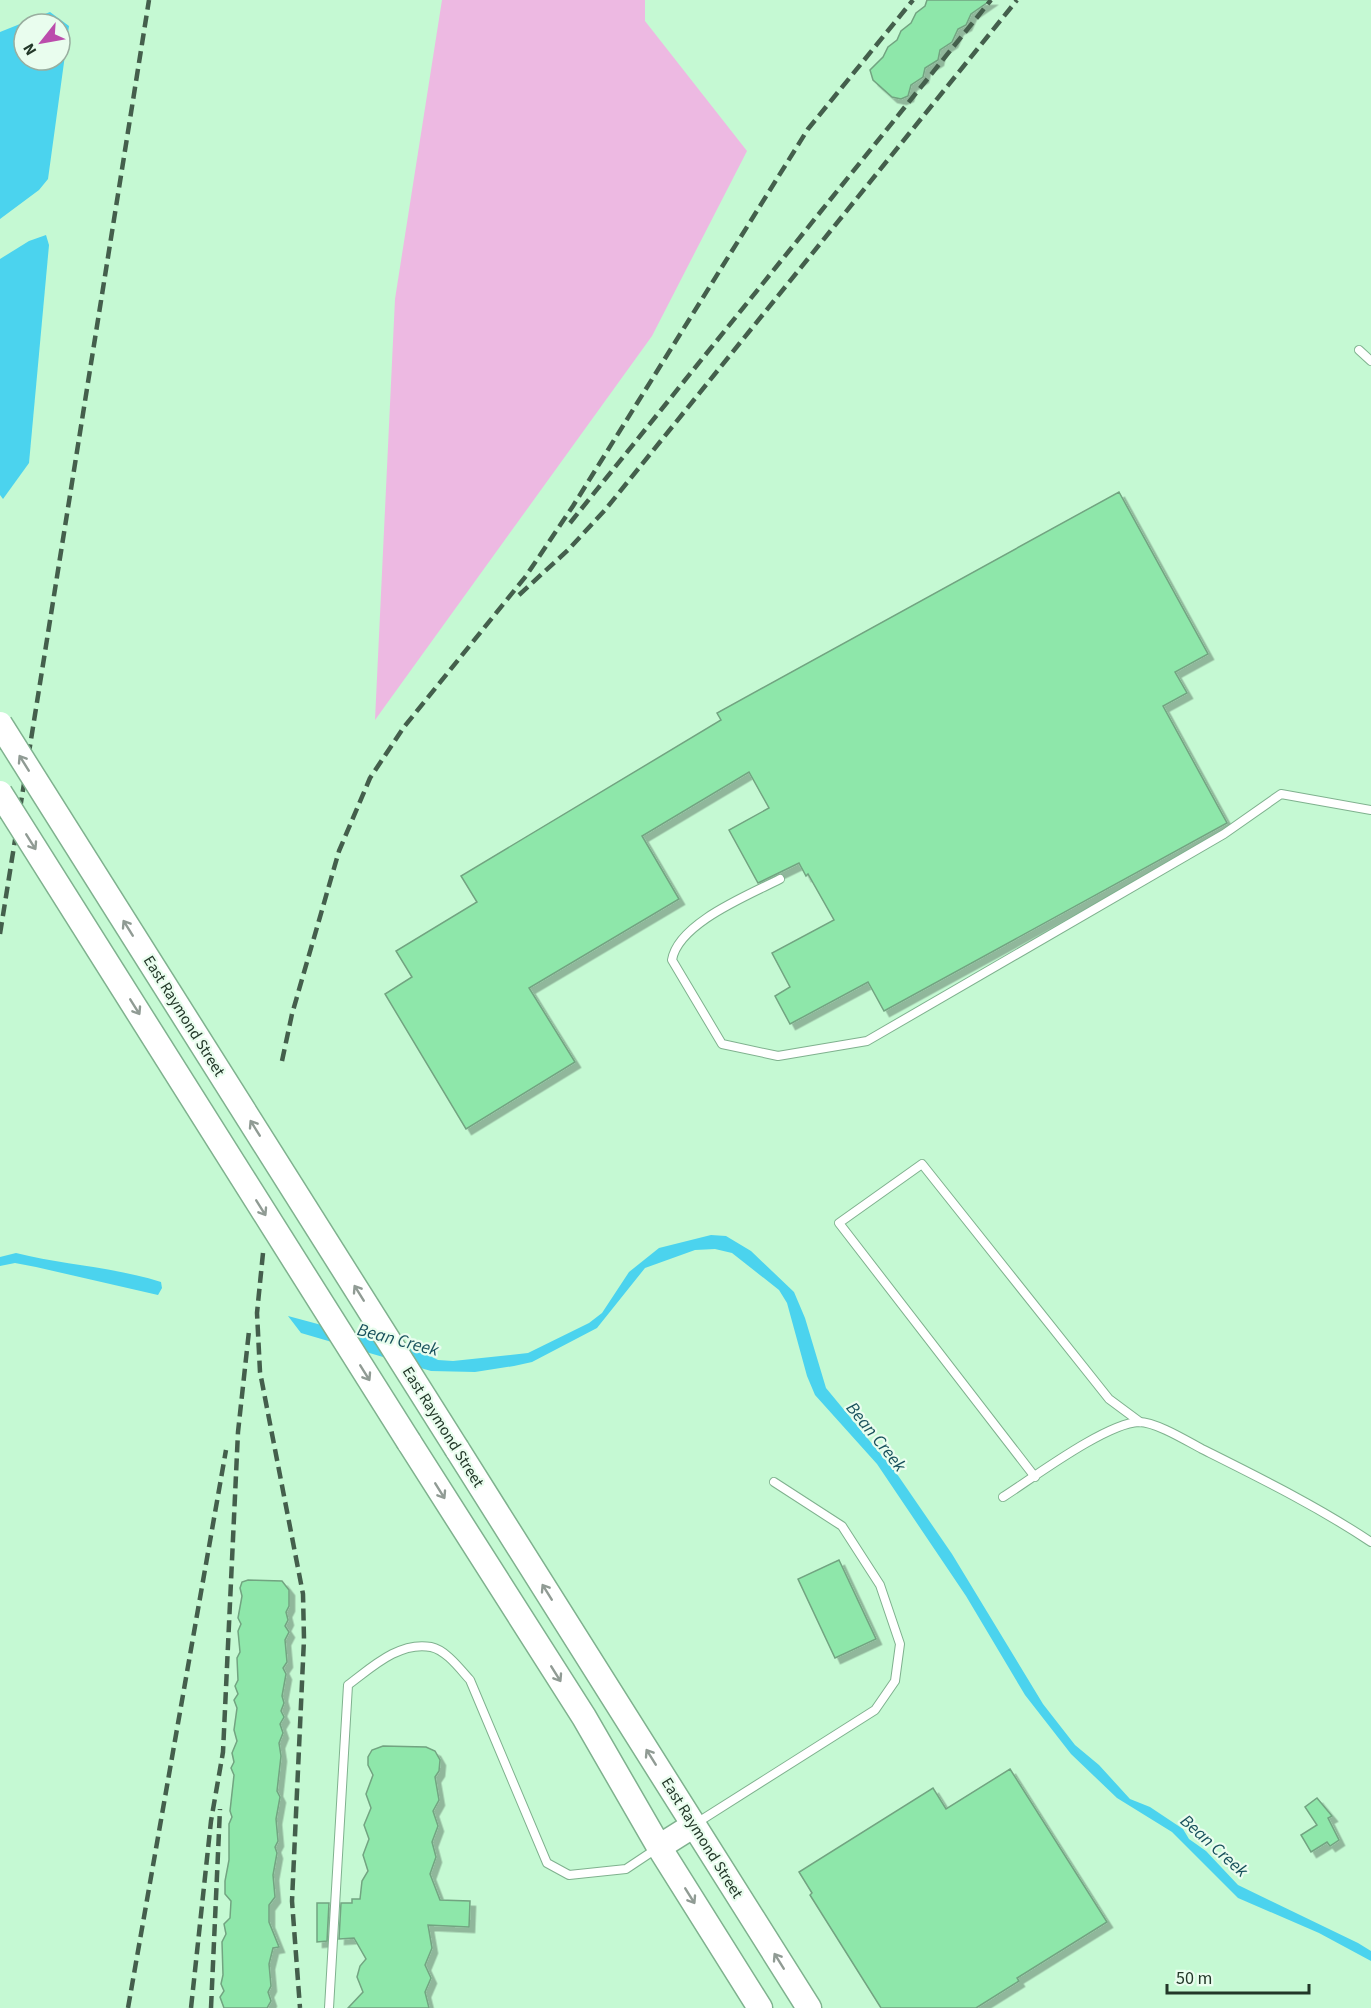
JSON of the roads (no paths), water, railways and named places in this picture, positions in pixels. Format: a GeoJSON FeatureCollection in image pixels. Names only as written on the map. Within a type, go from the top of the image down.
{"type":"FeatureCollection","features":[{"type":"Feature","properties":{"kind":"main road","name":"East Raymond Street"},"geometry":{"type":"LineString","coordinates":[[0,724],[809,2008]]}},
{"type":"Feature","properties":{"kind":"main road"},"geometry":{"type":"LineString","coordinates":[[0,793],[584,1717],[659,1847],[760,2008]]}},
{"type":"Feature","properties":{"kind":"main road"},"geometry":{"type":"LineString","coordinates":[[659,1847],[694,1825]]}},
{"type":"Feature","properties":{"kind":"lane"},"geometry":{"type":"LineString","coordinates":[[1359,350],[1371,361]]}},
{"type":"Feature","properties":{"kind":"lane"},"geometry":{"type":"LineString","coordinates":[[780,879],[718,911],[691,931],[674,947],[672,960],[722,1044],[778,1056],[867,1041],[1224,834],[1281,794],[1371,810]]}},
{"type":"Feature","properties":{"kind":"lane"},"geometry":{"type":"LineString","coordinates":[[1035,1477],[839,1223],[922,1164],[1109,1399],[1140,1422],[1171,1433],[1309,1504],[1371,1542]]}},
{"type":"Feature","properties":{"kind":"lane"},"geometry":{"type":"LineString","coordinates":[[1003,1497],[1110,1430],[1140,1422]]}},
{"type":"Feature","properties":{"kind":"lane"},"geometry":{"type":"LineString","coordinates":[[694,1825],[875,1710],[895,1681],[900,1644],[880,1585],[842,1526],[774,1482]]}},
{"type":"Feature","properties":{"kind":"lane"},"geometry":{"type":"LineString","coordinates":[[329,2008],[348,1685],[399,1650],[432,1647],[451,1659],[470,1680],[547,1863],[569,1875],[626,1869],[659,1847]]}},
{"type":"Feature","properties":{"kind":"water"},"geometry":{"type":"Polygon","coordinates":[[[12,27],[12,72],[63,72],[48,179],[39,190],[0,219],[0,32],[12,27]]]}},
{"type":"Feature","properties":{"kind":"water"},"geometry":{"type":"Polygon","coordinates":[[[46,235],[49,245],[29,463],[3,499],[0,495],[0,259],[29,241],[46,235]]]}},
{"type":"Feature","properties":{"kind":"water"},"geometry":{"type":"Polygon","coordinates":[[[711,1235],[726,1236],[751,1251],[794,1292],[805,1318],[826,1388],[897,1474],[952,1554],[1043,1704],[1075,1745],[1099,1765],[1130,1799],[1150,1807],[1183,1829],[1189,1839],[1206,1851],[1238,1885],[1358,1943],[1371,1951],[1371,1961],[1319,1933],[1238,1898],[1172,1832],[1117,1798],[1071,1754],[1025,1695],[966,1596],[877,1464],[815,1395],[807,1376],[787,1303],[779,1290],[732,1253],[715,1249],[695,1250],[645,1268],[597,1328],[532,1362],[475,1372],[431,1371],[301,1333],[288,1316],[422,1352],[438,1360],[453,1361],[528,1353],[589,1323],[602,1313],[629,1272],[659,1248],[711,1235]]]}},
{"type":"Feature","properties":{"kind":"water"},"geometry":{"type":"Polygon","coordinates":[[[16,1253],[143,1277],[161,1282],[162,1288],[158,1295],[15,1263],[0,1266],[0,1257],[16,1253]]]}},
{"type":"Feature","properties":{"kind":"railway"},"geometry":{"type":"LineString","coordinates":[[0,934],[149,0]]}},
{"type":"Feature","properties":{"kind":"railway"},"geometry":{"type":"LineString","coordinates":[[282,1061],[292,1014],[339,851],[370,778],[404,727],[526,576],[573,506],[808,129],[913,0]]}},
{"type":"Feature","properties":{"kind":"railway"},"geometry":{"type":"LineString","coordinates":[[570,523],[991,0]]}},
{"type":"Feature","properties":{"kind":"railway"},"geometry":{"type":"LineString","coordinates":[[519,595],[568,550],[605,510],[1017,0]]}},
{"type":"Feature","properties":{"kind":"railway"},"geometry":{"type":"LineString","coordinates":[[263,1253],[257,1313],[260,1372],[303,1594],[304,1639],[292,1901],[300,2008]]}},
{"type":"Feature","properties":{"kind":"railway"},"geometry":{"type":"LineString","coordinates":[[191,2008],[211,1821],[223,1752],[238,1432],[249,1331]]}},
{"type":"Feature","properties":{"kind":"railway"},"geometry":{"type":"LineString","coordinates":[[128,2008],[226,1450]]}},
{"type":"Feature","properties":{"kind":"railway"},"geometry":{"type":"LineString","coordinates":[[211,2008],[220,1809]]}},
{"type":"Feature","properties":{"kind":"water label","name":"Bean Creek"},"geometry":{"type":"Point","coordinates":[398,1340]}},
{"type":"Feature","properties":{"kind":"water label","name":"Bean Creek"},"geometry":{"type":"Point","coordinates":[876,1437]}},
{"type":"Feature","properties":{"kind":"water label","name":"Bean Creek"},"geometry":{"type":"Point","coordinates":[1214,1846]}}]}
